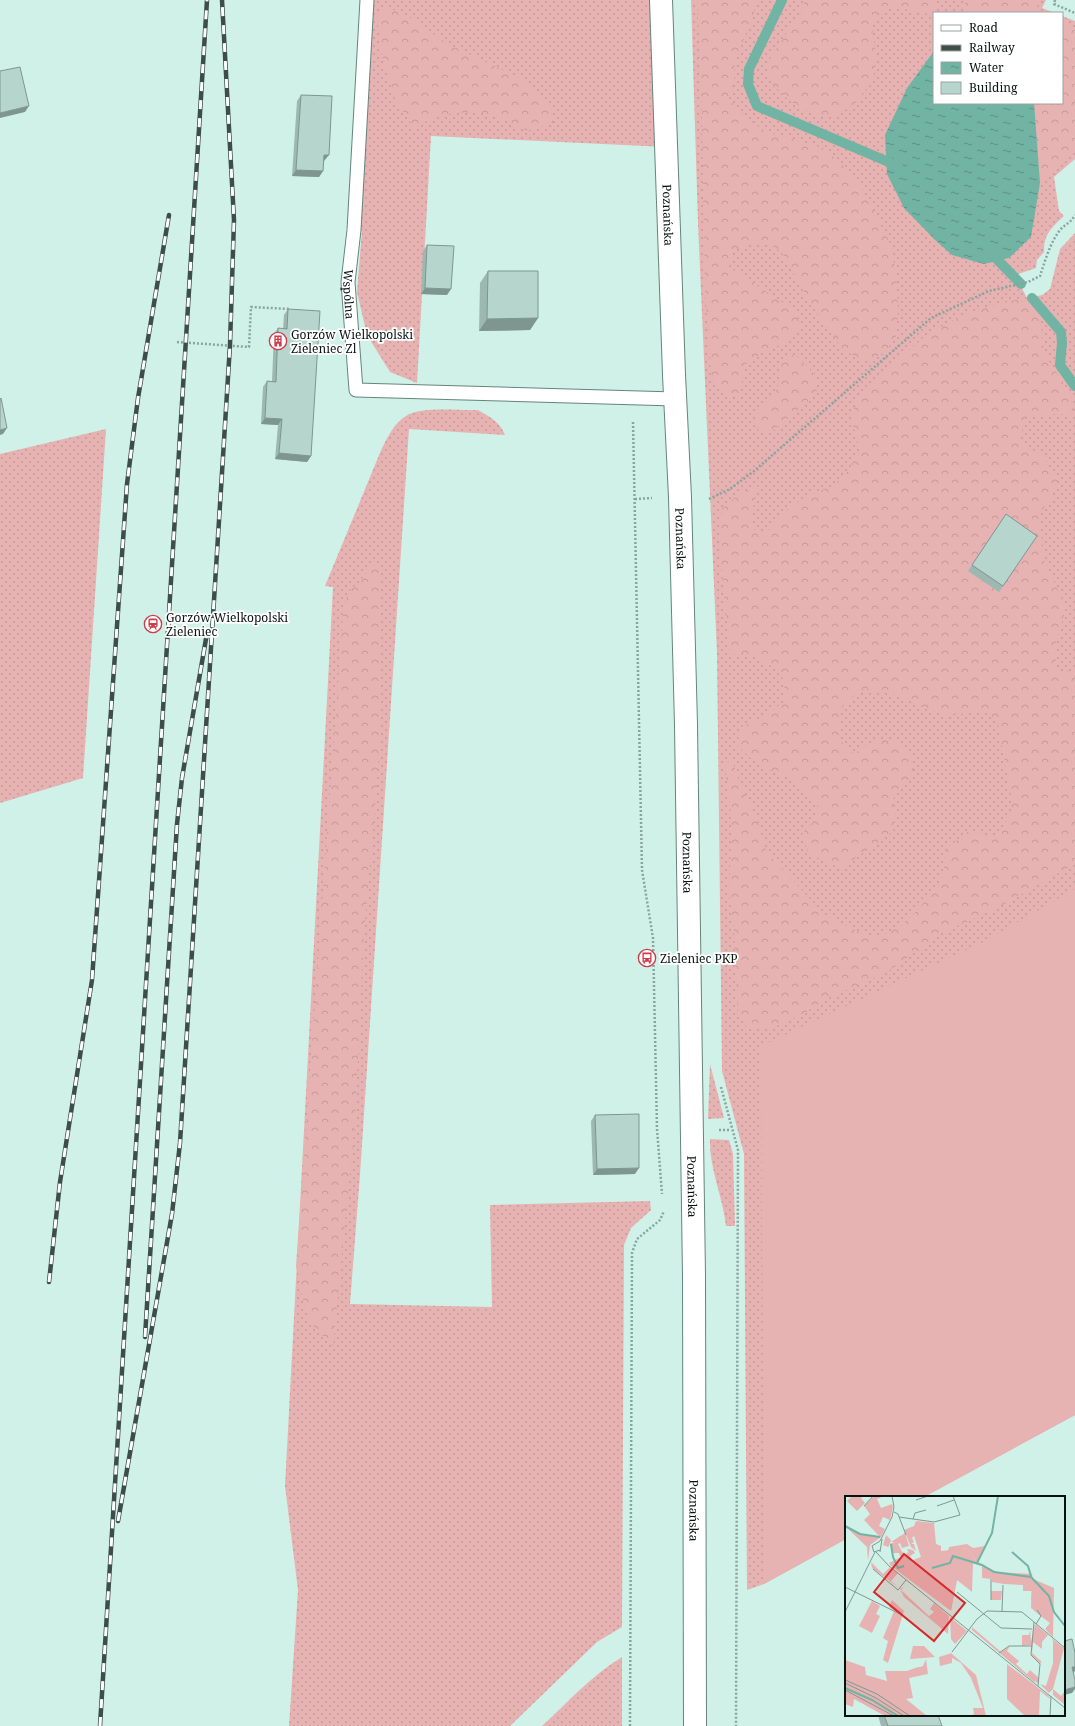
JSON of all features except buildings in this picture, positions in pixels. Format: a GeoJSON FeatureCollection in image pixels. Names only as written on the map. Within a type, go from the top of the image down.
{"type":"FeatureCollection","features":[{"type":"Feature","properties":{"kind":"main road","name":"Poznańska"},"geometry":{"type":"LineString","coordinates":[[661,0],[675,399],[680,498],[690,973],[694,1300],[695,1726]]}},
{"type":"Feature","properties":{"kind":"lane","name":"Wspólna"},"geometry":{"type":"LineString","coordinates":[[367,0],[354,230],[348,282],[356,390],[675,399]]}},
{"type":"Feature","properties":{"kind":"path"},"geometry":{"type":"LineString","coordinates":[[1055,0],[1054,4],[1075,13]]}},
{"type":"Feature","properties":{"kind":"path"},"geometry":{"type":"LineString","coordinates":[[705,500],[715,498],[754,471],[931,318],[989,291],[1028,282],[1040,276],[1047,256],[1061,229],[1072,222],[1075,215]]}},
{"type":"Feature","properties":{"kind":"path"},"geometry":{"type":"LineString","coordinates":[[177,342],[249,346],[252,307],[297,310]]}},
{"type":"Feature","properties":{"kind":"path"},"geometry":{"type":"LineString","coordinates":[[633,398],[642,870],[653,938],[657,1129],[663,1196]]}},
{"type":"Feature","properties":{"kind":"path"},"geometry":{"type":"LineString","coordinates":[[731,1130],[738,1150],[736,1726]]}},
{"type":"Feature","properties":{"kind":"path"},"geometry":{"type":"LineString","coordinates":[[630,1726],[632,1253],[638,1239],[660,1220],[664,1211],[663,1203]]}},
{"type":"Feature","properties":{"kind":"green space"},"geometry":{"type":"Polygon","coordinates":[[[367,0],[661,0],[666,147],[431,136],[417,383],[390,372],[367,335],[357,292],[362,231],[354,230],[367,0]]]}},
{"type":"Feature","properties":{"kind":"green space"},"geometry":{"type":"Polygon","coordinates":[[[691,0],[1046,0],[1042,8],[1052,12],[933,12],[933,104],[1063,104],[1063,16],[1075,21],[1075,159],[1054,177],[1059,211],[1064,216],[1049,232],[1045,241],[1044,252],[1037,260],[1036,268],[1015,275],[1027,298],[1042,295],[1050,289],[1060,249],[1075,233],[1075,1415],[926,1496],[845,1496],[845,1540],[764,1584],[747,1590],[744,1154],[722,1071],[717,653],[698,223],[691,0]]]}},
{"type":"Feature","properties":{"kind":"green space"},"geometry":{"type":"Polygon","coordinates":[[[697,0],[755,1],[754,14],[735,61],[734,79],[729,99],[743,114],[764,131],[823,148],[843,165],[864,192],[892,247],[897,285],[898,314],[896,336],[886,352],[871,359],[860,360],[842,348],[812,306],[782,253],[768,242],[748,245],[733,251],[729,267],[797,312],[800,328],[783,344],[765,351],[746,364],[739,395],[727,396],[711,375],[705,289],[701,75],[697,0]]]}},
{"type":"Feature","properties":{"kind":"green space"},"geometry":{"type":"Polygon","coordinates":[[[805,0],[936,0],[937,3],[930,14],[892,7],[877,13],[872,28],[877,60],[872,82],[857,102],[836,116],[817,116],[802,109],[785,97],[771,82],[767,63],[801,11],[805,0]]]}},
{"type":"Feature","properties":{"kind":"green space"},"geometry":{"type":"Polygon","coordinates":[[[966,0],[1036,0],[1038,8],[1044,12],[994,12],[991,10],[986,12],[963,12],[966,0]]]}},
{"type":"Feature","properties":{"kind":"green space"},"geometry":{"type":"Polygon","coordinates":[[[383,7],[403,13],[448,44],[526,81],[551,104],[553,123],[535,129],[526,130],[500,118],[489,115],[477,113],[456,113],[434,118],[414,128],[394,97],[381,52],[377,17],[383,7]]]}},
{"type":"Feature","properties":{"kind":"green space"},"geometry":{"type":"Polygon","coordinates":[[[1063,24],[1075,30],[1075,152],[1050,176],[1040,183],[1034,104],[1063,104],[1063,24]]]}},
{"type":"Feature","properties":{"kind":"green space"},"geometry":{"type":"Polygon","coordinates":[[[1018,299],[1036,311],[1039,316],[1042,328],[1043,346],[1047,358],[1069,392],[1074,407],[1074,415],[1056,414],[1026,416],[1019,442],[1043,456],[1058,481],[1050,501],[1039,513],[1044,560],[1066,608],[1054,650],[1058,672],[1075,671],[1075,864],[997,908],[942,933],[884,974],[830,997],[803,1014],[775,1027],[748,1029],[738,1015],[734,931],[729,892],[732,823],[725,766],[731,756],[739,782],[757,818],[766,851],[824,914],[856,931],[879,937],[903,925],[936,890],[943,874],[947,848],[969,831],[995,838],[1011,814],[1011,796],[998,724],[985,712],[945,715],[890,693],[857,693],[842,707],[838,738],[854,754],[874,740],[900,740],[915,765],[908,781],[893,799],[895,817],[893,832],[841,868],[825,862],[808,852],[802,834],[816,819],[818,803],[790,778],[761,767],[737,746],[741,727],[767,715],[783,702],[785,681],[773,667],[748,654],[730,655],[719,543],[722,509],[730,501],[742,493],[759,486],[752,512],[752,529],[767,533],[786,510],[805,497],[834,485],[848,471],[860,450],[852,421],[854,408],[865,388],[923,338],[951,321],[966,313],[1018,299]]]}},
{"type":"Feature","properties":{"kind":"green space"},"geometry":{"type":"Polygon","coordinates":[[[787,355],[797,356],[815,375],[817,394],[769,434],[758,430],[756,415],[774,393],[778,385],[781,366],[787,355]]]}},
{"type":"Feature","properties":{"kind":"green space"},"geometry":{"type":"Polygon","coordinates":[[[478,410],[497,423],[505,435],[409,429],[360,1175],[350,1304],[492,1307],[490,1205],[650,1201],[651,1210],[631,1228],[624,1245],[622,1627],[597,1642],[510,1726],[289,1726],[298,1590],[285,1486],[333,587],[325,586],[382,448],[398,422],[406,416],[421,411],[478,410]]]}},
{"type":"Feature","properties":{"kind":"green space"},"geometry":{"type":"Polygon","coordinates":[[[106,429],[83,778],[0,803],[0,454],[106,429]]]}},
{"type":"Feature","properties":{"kind":"green space"},"geometry":{"type":"Polygon","coordinates":[[[380,564],[381,708],[377,785],[364,934],[355,1122],[333,1346],[311,1324],[302,1296],[296,1266],[343,613],[348,592],[359,583],[371,566],[380,564]]]}},
{"type":"Feature","properties":{"kind":"green space"},"geometry":{"type":"Polygon","coordinates":[[[1075,889],[1075,1415],[926,1496],[845,1496],[845,1540],[764,1584],[761,1046],[983,942],[1075,889]]]}},
{"type":"Feature","properties":{"kind":"green space"},"geometry":{"type":"Polygon","coordinates":[[[710,1064],[724,1118],[708,1119],[710,1064]]]}},
{"type":"Feature","properties":{"kind":"green space"},"geometry":{"type":"Polygon","coordinates":[[[710,1139],[729,1140],[733,1154],[735,1226],[726,1226],[714,1172],[710,1150],[710,1139]]]}},
{"type":"Feature","properties":{"kind":"green space"},"geometry":{"type":"Polygon","coordinates":[[[622,1657],[622,1726],[542,1726],[590,1680],[622,1657]]]}},
{"type":"Feature","properties":{"kind":"water"},"geometry":{"type":"Polygon","coordinates":[[[933,52],[933,104],[1034,104],[1040,183],[1031,237],[1009,258],[984,264],[952,255],[904,208],[887,174],[885,135],[907,88],[933,52]]]}},
{"type":"Feature","properties":{"kind":"waterway"},"geometry":{"type":"LineString","coordinates":[[782,0],[749,69],[748,84],[757,106],[898,166]]}},
{"type":"Feature","properties":{"kind":"waterway"},"geometry":{"type":"LineString","coordinates":[[988,250],[1021,284]]}},
{"type":"Feature","properties":{"kind":"waterway"},"geometry":{"type":"LineString","coordinates":[[1032,298],[1061,332],[1062,343],[1060,365],[1075,386]]}},
{"type":"Feature","properties":{"kind":"railway"},"geometry":{"type":"LineString","coordinates":[[100,1726],[207,0]]}},
{"type":"Feature","properties":{"kind":"railway"},"geometry":{"type":"LineString","coordinates":[[118,1521],[172,1214],[180,1143],[230,345],[234,220],[222,0]]}},
{"type":"Feature","properties":{"kind":"railway"},"geometry":{"type":"LineString","coordinates":[[49,1282],[60,1182],[92,980],[127,484],[138,398],[169,215]]}},
{"type":"Feature","properties":{"kind":"railway"},"geometry":{"type":"LineString","coordinates":[[145,1337],[177,824],[182,778],[207,633]]}},
{"type":"Feature","properties":{"kind":"place","name":"Gorzów Wielkopolski Zieleniec Zl"},"geometry":{"type":"Point","coordinates":[278,341]}},
{"type":"Feature","properties":{"kind":"place","name":"Gorzów Wielkopolski Zieleniec"},"geometry":{"type":"Point","coordinates":[153,624]}},
{"type":"Feature","properties":{"kind":"place","name":"Zieleniec PKP"},"geometry":{"type":"Point","coordinates":[647,958]}}]}
